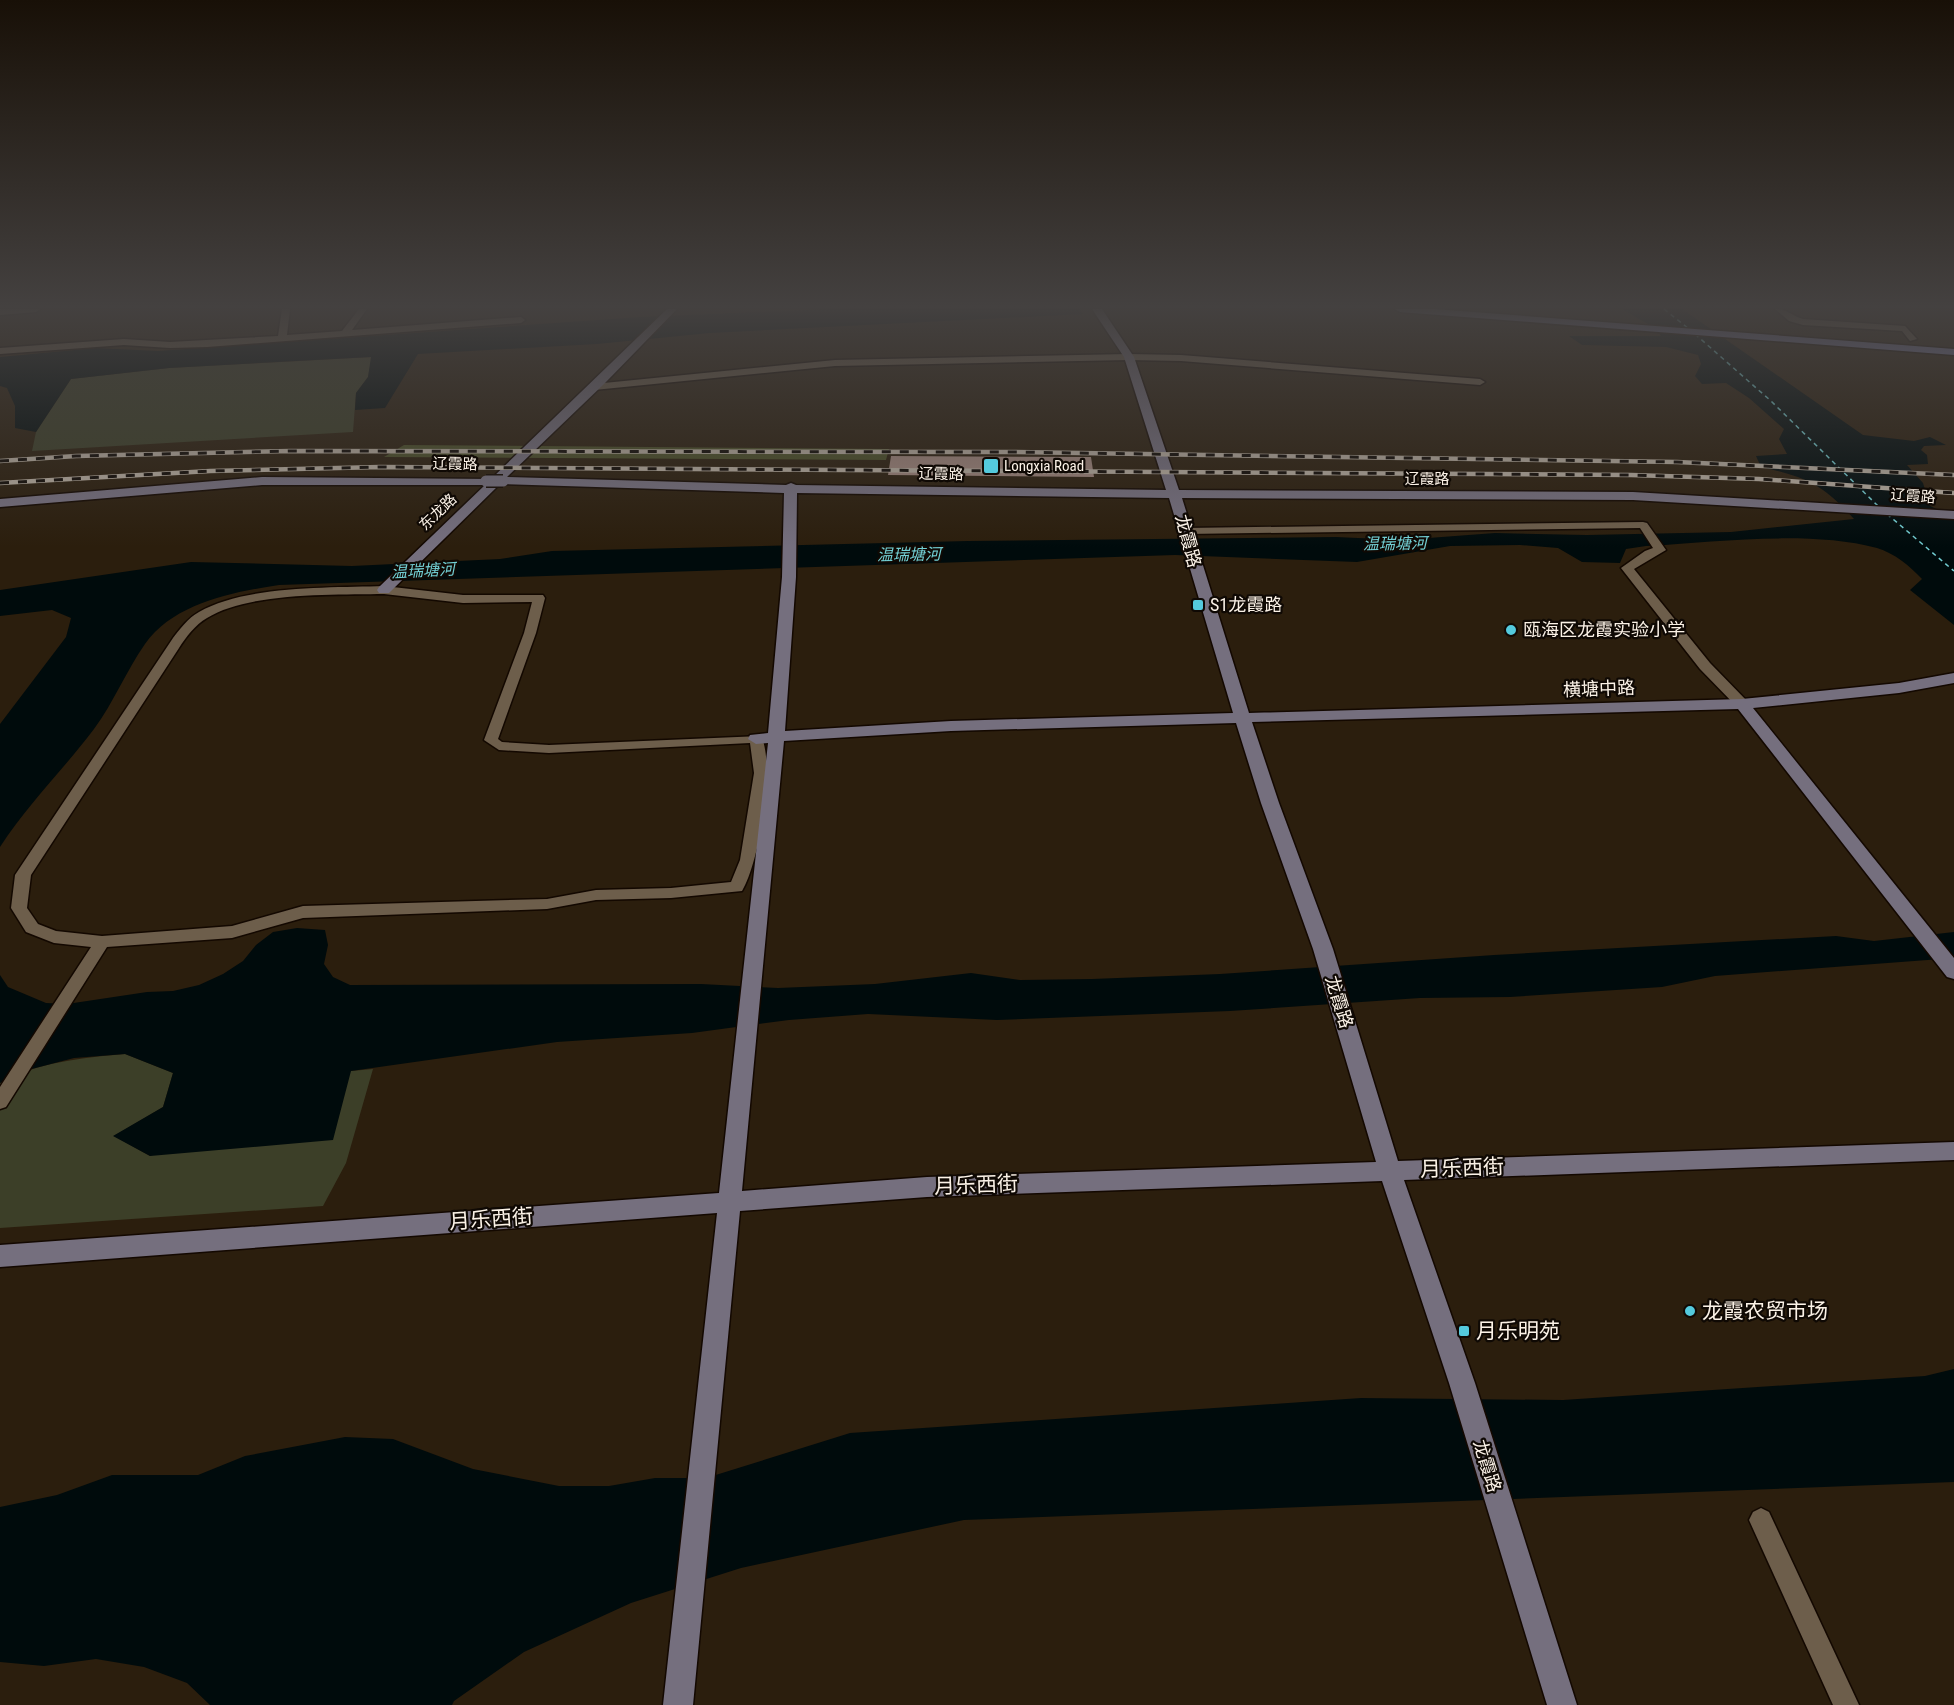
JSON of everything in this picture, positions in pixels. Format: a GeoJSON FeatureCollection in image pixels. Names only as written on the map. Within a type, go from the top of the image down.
{"type":"FeatureCollection","features":[{"type":"Feature","properties":{"kind":"street","name":"东龙路"},"geometry":{"type":"LineString","coordinates":[[386,588],[592,389]]}},
{"type":"Feature","properties":{"kind":"street","name":"龙霞路"},"geometry":{"type":"LineString","coordinates":[[1139,389],[1270,803],[1323,949],[1390,1171],[1462,1383],[1562,1705]]}},
{"type":"Feature","properties":{"kind":"street","name":"辽霞路"},"geometry":{"type":"LineString","coordinates":[[0,503],[262,481],[503,481],[707,488],[791,487],[1174,494],[1633,496],[1954,516]]}},
{"type":"Feature","properties":{"kind":"street"},"geometry":{"type":"LineString","coordinates":[[678,1705],[776,737],[789,577],[791,487]]}},
{"type":"Feature","properties":{"kind":"street"},"geometry":{"type":"LineString","coordinates":[[1186,531],[1643,525],[1660,550],[1649,553],[1627,568],[1706,666],[1742,704],[1954,972]]}},
{"type":"Feature","properties":{"kind":"street"},"geometry":{"type":"LineString","coordinates":[[386,588],[463,599],[539,598],[530,633],[491,740],[500,746],[549,749],[756,739],[761,773],[748,860],[737,887],[671,893],[596,895],[547,904],[303,912],[232,932],[102,942],[54,937],[32,927],[19,908],[23,875],[159,670],[178,637],[203,614],[238,601],[293,594],[386,588]]}},
{"type":"Feature","properties":{"kind":"street","name":"横塘中路"},"geometry":{"type":"LineString","coordinates":[[756,739],[951,726],[1742,704],[1899,688],[1954,678]]}},
{"type":"Feature","properties":{"kind":"street"},"geometry":{"type":"LineString","coordinates":[[0,1102],[71,987],[102,942]]}},
{"type":"Feature","properties":{"kind":"street","name":"月乐西街"},"geometry":{"type":"LineString","coordinates":[[0,1256],[927,1187],[1954,1151]]}},
{"type":"Feature","properties":{"kind":"street"},"geometry":{"type":"LineString","coordinates":[[1761,1520],[1846,1705]]}},
{"type":"Feature","properties":{"kind":"green space"},"geometry":{"type":"Polygon","coordinates":[[[65,389],[359,389],[356,393],[353,432],[32,451],[36,432],[65,389]]]}},
{"type":"Feature","properties":{"kind":"green space"},"geometry":{"type":"Polygon","coordinates":[[[404,445],[889,449],[886,460],[384,457],[404,445]]]}},
{"type":"Feature","properties":{"kind":"green space"},"geometry":{"type":"Polygon","coordinates":[[[125,1054],[173,1073],[163,1107],[114,1136],[150,1156],[351,1071],[373,1069],[346,1163],[323,1206],[0,1228],[0,1083],[29,1070],[45,1066],[76,1059],[125,1054]]]}},
{"type":"Feature","properties":{"kind":"water"},"geometry":{"type":"Polygon","coordinates":[[[7,389],[65,389],[36,432],[15,428],[15,406],[7,389]]]}},
{"type":"Feature","properties":{"kind":"water"},"geometry":{"type":"Polygon","coordinates":[[[359,389],[397,389],[385,408],[355,410],[356,393],[359,389]]]}},
{"type":"Feature","properties":{"kind":"water","name":"温瑞塘河"},"geometry":{"type":"Polygon","coordinates":[[[1735,389],[1796,389],[1863,435],[1914,441],[1930,437],[1946,445],[1924,446],[1921,450],[1927,455],[1928,464],[1907,465],[1923,483],[1930,506],[1954,517],[1954,625],[1910,590],[1922,579],[1890,553],[1850,543],[1792,538],[1646,546],[1626,549],[1620,563],[1582,562],[1558,548],[1520,545],[1450,546],[1357,562],[1175,555],[279,585],[243,591],[206,602],[172,618],[157,630],[138,654],[94,729],[22,816],[0,847],[0,724],[66,637],[71,618],[52,610],[0,616],[0,590],[191,562],[352,566],[500,559],[552,551],[968,541],[1336,537],[1402,540],[1495,533],[1587,535],[1731,532],[1854,519],[1833,498],[1813,484],[1790,474],[1761,467],[1756,456],[1787,454],[1779,439],[1784,429],[1749,398],[1735,389]]]}},
{"type":"Feature","properties":{"kind":"water"},"geometry":{"type":"Polygon","coordinates":[[[297,928],[325,930],[328,945],[324,964],[333,977],[350,985],[701,984],[778,988],[875,984],[971,973],[1020,980],[1092,979],[1220,974],[1494,955],[1836,936],[1874,941],[1954,932],[1954,958],[1715,976],[1662,987],[1510,997],[1420,998],[1230,1011],[997,1020],[868,1014],[789,1020],[692,1033],[557,1042],[351,1071],[333,1140],[150,1156],[113,1136],[163,1107],[173,1073],[125,1054],[74,1058],[20,1072],[0,1083],[0,975],[8,987],[46,1003],[67,1004],[147,992],[173,991],[199,985],[223,974],[243,961],[256,945],[273,932],[297,928]]]}},
{"type":"Feature","properties":{"kind":"water"},"geometry":{"type":"Polygon","coordinates":[[[1954,1369],[1954,1482],[964,1520],[741,1568],[631,1603],[524,1652],[454,1701],[452,1705],[210,1705],[187,1683],[144,1667],[96,1659],[44,1666],[0,1662],[0,1507],[57,1495],[112,1475],[198,1475],[245,1456],[345,1437],[393,1439],[473,1469],[559,1486],[609,1486],[655,1478],[706,1478],[850,1433],[1361,1398],[1563,1400],[1925,1376],[1954,1369]]]}},
{"type":"Feature","properties":{"kind":"building","name":"Longxia Road"},"geometry":{"type":"Polygon","coordinates":[[[891,456],[1091,457],[1094,477],[888,475],[891,456]]]}},
{"type":"Feature","properties":{"kind":"ferry route"},"geometry":{"type":"LineString","coordinates":[[1757,389],[1879,507]]}},
{"type":"Feature","properties":{"kind":"ferry route"},"geometry":{"type":"LineString","coordinates":[[1887,514],[1954,571]]}},
{"type":"Feature","properties":{"kind":"railway"},"geometry":{"type":"LineString","coordinates":[[0,461],[76,456],[290,451],[1011,452],[1677,462],[1954,475]]}},
{"type":"Feature","properties":{"kind":"railway"},"geometry":{"type":"LineString","coordinates":[[0,483],[210,471],[380,467],[1631,475],[1759,479],[1954,493]]}},
{"type":"Feature","properties":{"kind":"place","name":"Longxia Road"},"geometry":{"type":"Point","coordinates":[991,466]}},
{"type":"Feature","properties":{"kind":"place","name":"S1龙霞路"},"geometry":{"type":"Point","coordinates":[1198,605]}},
{"type":"Feature","properties":{"kind":"place","name":"瓯海区龙霞实验小学"},"geometry":{"type":"Point","coordinates":[1511,630]}},
{"type":"Feature","properties":{"kind":"place","name":"龙霞农贸市场"},"geometry":{"type":"Point","coordinates":[1690,1311]}},
{"type":"Feature","properties":{"kind":"place","name":"月乐明苑"},"geometry":{"type":"Point","coordinates":[1464,1331]}}]}
